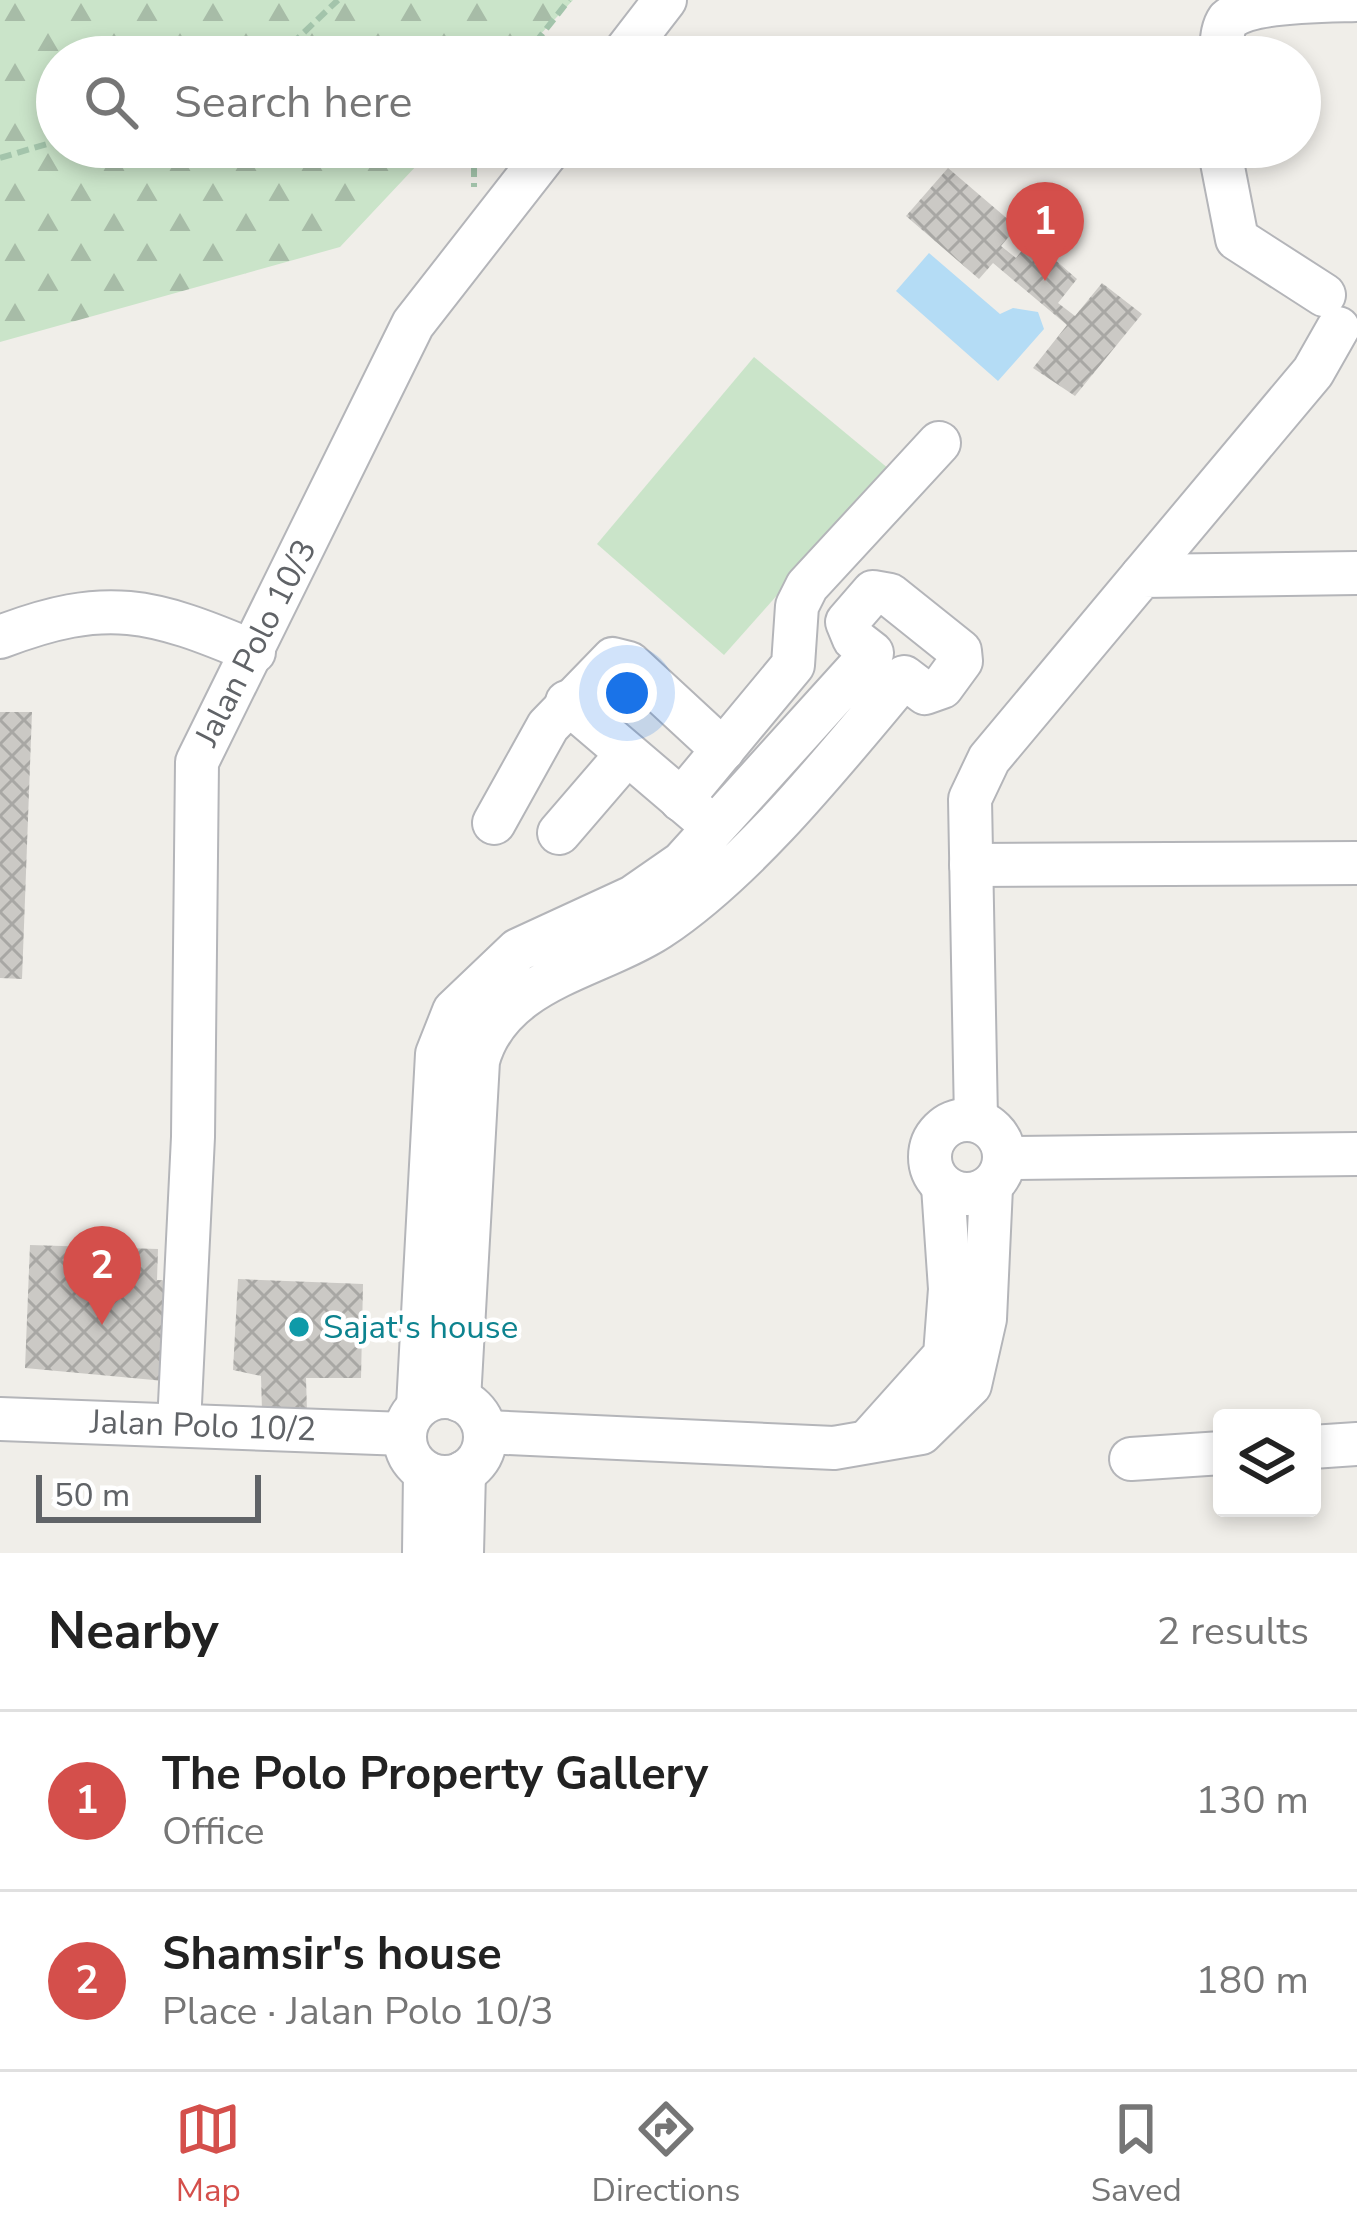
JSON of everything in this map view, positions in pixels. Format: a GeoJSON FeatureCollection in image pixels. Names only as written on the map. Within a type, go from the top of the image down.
{"type":"FeatureCollection","features":[{"type":"Feature","properties":{"kind":"street"},"geometry":{"type":"LineString","coordinates":[[637,36],[665,0]]}},
{"type":"Feature","properties":{"kind":"street"},"geometry":{"type":"LineString","coordinates":[[1223,36],[1224,24],[1237,10],[1264,3],[1357,0]]}},
{"type":"Feature","properties":{"kind":"street","name":"Jalan Polo 10/3"},"geometry":{"type":"LineString","coordinates":[[178,1424],[193,1137],[197,762],[413,324],[535,168]]}},
{"type":"Feature","properties":{"kind":"street"},"geometry":{"type":"LineString","coordinates":[[976,1120],[970,799],[989,759],[1313,372],[1344,309],[1237,239],[1223,168]]}},
{"type":"Feature","properties":{"kind":"street"},"geometry":{"type":"LineString","coordinates":[[681,800],[793,665],[797,606],[807,586],[939,442]]}},
{"type":"Feature","properties":{"kind":"street"},"geometry":{"type":"LineString","coordinates":[[1142,576],[1357,573]]}},
{"type":"Feature","properties":{"kind":"street"},"geometry":{"type":"LineString","coordinates":[[0,637],[46,620],[105,610],[171,617],[254,652]]}},
{"type":"Feature","properties":{"kind":"street"},"geometry":{"type":"LineString","coordinates":[[494,823],[567,702],[613,659],[629,663],[723,750]]}},
{"type":"Feature","properties":{"kind":"street"},"geometry":{"type":"LineString","coordinates":[[424,1553],[443,1436],[451,1180],[437,1054],[454,1011],[518,950],[633,897],[682,863],[730,840],[888,665]]}},
{"type":"Feature","properties":{"kind":"street"},"geometry":{"type":"LineString","coordinates":[[567,702],[730,840]]}},
{"type":"Feature","properties":{"kind":"street"},"geometry":{"type":"LineString","coordinates":[[559,833],[627,754]]}},
{"type":"Feature","properties":{"kind":"street"},"geometry":{"type":"LineString","coordinates":[[971,865],[1357,863]]}},
{"type":"Feature","properties":{"kind":"street"},"geometry":{"type":"LineString","coordinates":[[868,1441],[945,1355],[950,1289],[943,1186],[933,1172],[933,1140],[960,1120],[976,1120],[1002,1142],[998,1172],[975,1194],[943,1186]]}},
{"type":"Feature","properties":{"kind":"street"},"geometry":{"type":"LineString","coordinates":[[998,1172],[1357,1154]]}},
{"type":"Feature","properties":{"kind":"street","name":"Jalan Polo 10/2"},"geometry":{"type":"LineString","coordinates":[[0,1419],[834,1448],[921,1433],[970,1385],[985,1319],[998,1172]]}},
{"type":"Feature","properties":{"kind":"street"},"geometry":{"type":"LineString","coordinates":[[443,1436],[462,1553]]}},
{"type":"Feature","properties":{"kind":"street"},"geometry":{"type":"LineString","coordinates":[[1321,1446],[1357,1444]]}},
{"type":"Feature","properties":{"kind":"street"},"geometry":{"type":"LineString","coordinates":[[1131,1459],[1213,1454]]}},
{"type":"Feature","properties":{"kind":"path"},"geometry":{"type":"LineString","coordinates":[[300,36],[338,0]]}},
{"type":"Feature","properties":{"kind":"path"},"geometry":{"type":"LineString","coordinates":[[541,36],[569,0]]}},
{"type":"Feature","properties":{"kind":"path"},"geometry":{"type":"LineString","coordinates":[[0,158],[36,147]]}},
{"type":"Feature","properties":{"kind":"green space"},"geometry":{"type":"Polygon","coordinates":[[[0,0],[573,0],[539,36],[36,36],[36,168],[414,168],[340,247],[0,342],[0,0]]]}},
{"type":"Feature","properties":{"kind":"green space"},"geometry":{"type":"Polygon","coordinates":[[[754,357],[889,469],[724,655],[597,544],[754,357]]]}},
{"type":"Feature","properties":{"kind":"water"},"geometry":{"type":"Polygon","coordinates":[[[929,253],[1000,314],[1013,308],[1038,312],[1044,329],[998,381],[896,291],[929,253]]]}},
{"type":"Feature","properties":{"kind":"building"},"geometry":{"type":"Polygon","coordinates":[[[948,168],[1017,227],[1001,246],[1016,258],[1031,239],[1077,279],[1058,303],[1075,316],[1102,283],[1142,314],[1075,396],[1033,368],[1067,325],[993,263],[979,279],[906,216],[948,168]]]}},
{"type":"Feature","properties":{"kind":"building"},"geometry":{"type":"Polygon","coordinates":[[[0,712],[32,712],[22,979],[0,978],[0,712]]]}},
{"type":"Feature","properties":{"kind":"building"},"geometry":{"type":"Polygon","coordinates":[[[30,1245],[158,1249],[157,1280],[180,1281],[175,1382],[25,1368],[30,1245]]]}},
{"type":"Feature","properties":{"kind":"building","name":"Sajat's house"},"geometry":{"type":"Polygon","coordinates":[[[238,1279],[363,1284],[361,1378],[306,1378],[307,1412],[262,1411],[261,1376],[233,1370],[238,1279]]]}},
{"type":"Feature","properties":{"kind":"place","name":"The Polo Property Gallery"},"geometry":{"type":"Point","coordinates":[1045,281]}},
{"type":"Feature","properties":{"kind":"place","name":"Shamsir's house"},"geometry":{"type":"Point","coordinates":[102,1325]}},
{"type":"Feature","properties":{"kind":"place","name":"Sajat's house"},"geometry":{"type":"Point","coordinates":[299,1327]}}]}
